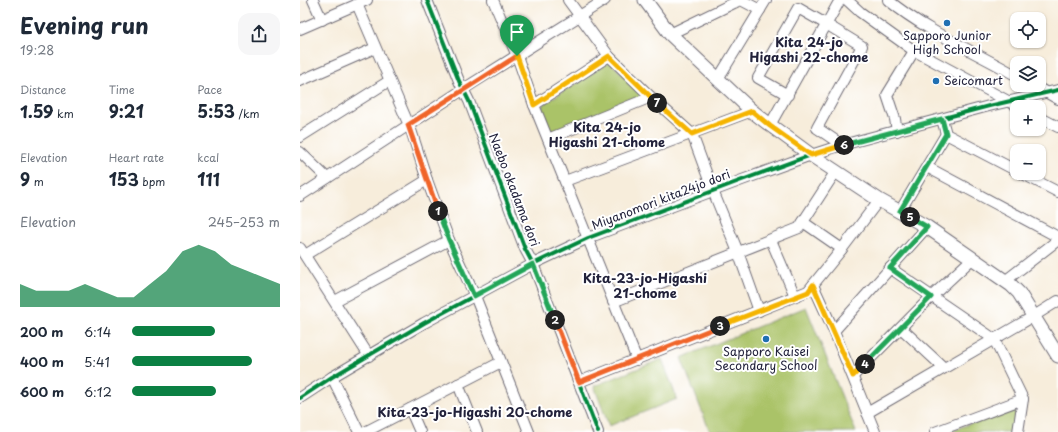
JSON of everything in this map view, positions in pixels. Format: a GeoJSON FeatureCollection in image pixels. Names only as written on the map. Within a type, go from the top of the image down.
{"type":"FeatureCollection","features":[{"type":"Feature","properties":{"kind":"main road"},"geometry":{"type":"LineString","coordinates":[[645,0],[670,34],[770,126],[879,200],[927,227],[973,258],[1019,293],[1058,356]]}},
{"type":"Feature","properties":{"kind":"street"},"geometry":{"type":"LineString","coordinates":[[313,0],[322,20]]}},
{"type":"Feature","properties":{"kind":"street"},"geometry":{"type":"LineString","coordinates":[[300,29],[367,0]]}},
{"type":"Feature","properties":{"kind":"street","name":"Naebo okadama dori"},"geometry":{"type":"LineString","coordinates":[[427,0],[459,81],[464,90],[525,249],[533,264],[598,432]]}},
{"type":"Feature","properties":{"kind":"street"},"geometry":{"type":"LineString","coordinates":[[493,0],[517,56],[534,105],[637,360]]}},
{"type":"Feature","properties":{"kind":"street"},"geometry":{"type":"LineString","coordinates":[[568,0],[609,56],[692,134],[738,252],[759,311]]}},
{"type":"Feature","properties":{"kind":"street"},"geometry":{"type":"LineString","coordinates":[[300,196],[408,125],[605,0]]}},
{"type":"Feature","properties":{"kind":"street"},"geometry":{"type":"LineString","coordinates":[[670,34],[740,0],[760,10]]}},
{"type":"Feature","properties":{"kind":"street"},"geometry":{"type":"LineString","coordinates":[[718,79],[766,0]]}},
{"type":"Feature","properties":{"kind":"street"},"geometry":{"type":"LineString","coordinates":[[770,126],[840,0]]}},
{"type":"Feature","properties":{"kind":"street"},"geometry":{"type":"LineString","coordinates":[[847,0],[860,12],[914,51],[1008,101]]}},
{"type":"Feature","properties":{"kind":"street"},"geometry":{"type":"LineString","coordinates":[[888,0],[931,30],[1010,72]]}},
{"type":"Feature","properties":{"kind":"street"},"geometry":{"type":"LineString","coordinates":[[357,4],[408,125],[449,240],[474,296],[529,432]]}},
{"type":"Feature","properties":{"kind":"street"},"geometry":{"type":"LineString","coordinates":[[788,95],[758,78],[798,8],[862,46],[817,128],[842,145]]}},
{"type":"Feature","properties":{"kind":"street"},"geometry":{"type":"LineString","coordinates":[[300,81],[375,48]]}},
{"type":"Feature","properties":{"kind":"street"},"geometry":{"type":"LineString","coordinates":[[897,131],[895,119],[887,95],[914,51]]}},
{"type":"Feature","properties":{"kind":"street"},"geometry":{"type":"LineString","coordinates":[[534,105],[609,56]]}},
{"type":"Feature","properties":{"kind":"street"},"geometry":{"type":"LineString","coordinates":[[300,137],[389,81]]}},
{"type":"Feature","properties":{"kind":"street","name":"Miyanomori kita24jo dori"},"geometry":{"type":"LineString","coordinates":[[300,398],[424,323],[533,264],[588,238],[811,155],[842,145],[1008,101],[1058,90]]}},
{"type":"Feature","properties":{"kind":"street"},"geometry":{"type":"LineString","coordinates":[[1046,92],[1058,99]]}},
{"type":"Feature","properties":{"kind":"street"},"geometry":{"type":"LineString","coordinates":[[548,139],[651,97]]}},
{"type":"Feature","properties":{"kind":"street"},"geometry":{"type":"LineString","coordinates":[[564,181],[752,111]]}},
{"type":"Feature","properties":{"kind":"street"},"geometry":{"type":"LineString","coordinates":[[900,211],[946,134],[942,119]]}},
{"type":"Feature","properties":{"kind":"street"},"geometry":{"type":"LineString","coordinates":[[1046,121],[1058,127]]}},
{"type":"Feature","properties":{"kind":"street"},"geometry":{"type":"LineString","coordinates":[[946,134],[1010,167]]}},
{"type":"Feature","properties":{"kind":"street"},"geometry":{"type":"LineString","coordinates":[[300,152],[327,178]]}},
{"type":"Feature","properties":{"kind":"street"},"geometry":{"type":"LineString","coordinates":[[927,167],[1058,238],[1005,281]]}},
{"type":"Feature","properties":{"kind":"street"},"geometry":{"type":"LineString","coordinates":[[613,302],[799,228],[836,171]]}},
{"type":"Feature","properties":{"kind":"street"},"geometry":{"type":"LineString","coordinates":[[369,356],[335,301],[302,252],[427,180]]}},
{"type":"Feature","properties":{"kind":"street"},"geometry":{"type":"LineString","coordinates":[[1035,180],[1058,192]]}},
{"type":"Feature","properties":{"kind":"street"},"geometry":{"type":"LineString","coordinates":[[579,382],[808,292],[879,200]]}},
{"type":"Feature","properties":{"kind":"street"},"geometry":{"type":"LineString","coordinates":[[803,222],[842,249]]}},
{"type":"Feature","properties":{"kind":"street"},"geometry":{"type":"LineString","coordinates":[[834,331],[927,227]]}},
{"type":"Feature","properties":{"kind":"street"},"geometry":{"type":"LineString","coordinates":[[335,301],[449,240]]}},
{"type":"Feature","properties":{"kind":"street"},"geometry":{"type":"LineString","coordinates":[[771,240],[795,296]]}},
{"type":"Feature","properties":{"kind":"street"},"geometry":{"type":"LineString","coordinates":[[853,376],[931,297],[973,258]]}},
{"type":"Feature","properties":{"kind":"street"},"geometry":{"type":"LineString","coordinates":[[890,268],[994,339],[1023,399],[1018,432]]}},
{"type":"Feature","properties":{"kind":"street"},"geometry":{"type":"LineString","coordinates":[[813,285],[853,376],[875,432]]}},
{"type":"Feature","properties":{"kind":"street"},"geometry":{"type":"LineString","coordinates":[[867,413],[1058,301]]}},
{"type":"Feature","properties":{"kind":"street"},"geometry":{"type":"LineString","coordinates":[[901,328],[944,368]]}},
{"type":"Feature","properties":{"kind":"street"},"geometry":{"type":"LineString","coordinates":[[365,432],[501,362]]}},
{"type":"Feature","properties":{"kind":"street"},"geometry":{"type":"LineString","coordinates":[[332,378],[359,432]]}},
{"type":"Feature","properties":{"kind":"street"},"geometry":{"type":"LineString","coordinates":[[458,384],[477,432]]}},
{"type":"Feature","properties":{"kind":"street"},"geometry":{"type":"LineString","coordinates":[[935,432],[1023,399]]}},
{"type":"Feature","properties":{"kind":"street"},"geometry":{"type":"LineString","coordinates":[[410,409],[420,432]]}},
{"type":"Feature","properties":{"kind":"green space"},"geometry":{"type":"Polygon","coordinates":[[[608,63],[611,63],[642,93],[641,98],[554,131],[550,130],[542,108],[543,104],[608,63]]]}},
{"type":"Feature","properties":{"kind":"green space","name":"Sapporo Kaisei Secondary School"},"geometry":{"type":"Polygon","coordinates":[[[806,307],[856,432],[710,432],[681,358],[806,307]]]}},
{"type":"Feature","properties":{"kind":"green space"},"geometry":{"type":"Polygon","coordinates":[[[662,359],[677,399],[609,426],[594,386],[662,359]]]}},
{"type":"Feature","properties":{"kind":"green space"},"geometry":{"type":"Polygon","coordinates":[[[1013,408],[1016,410],[1013,432],[948,432],[1013,408]]]}},
{"type":"Feature","properties":{"kind":"cycle path"},"geometry":{"type":"LineString","coordinates":[[427,0],[459,81],[469,101],[525,249],[533,264],[598,432]]}},
{"type":"Feature","properties":{"kind":"cycle path"},"geometry":{"type":"LineString","coordinates":[[300,398],[332,377],[424,323],[533,264],[588,238],[742,180],[842,145],[989,106],[1058,90]]}},
{"type":"Feature","properties":{"kind":"place","name":"Sapporo Junior High School"},"geometry":{"type":"Point","coordinates":[947,23]}},
{"type":"Feature","properties":{"kind":"place","name":"Seicomart"},"geometry":{"type":"Point","coordinates":[936,81]}},
{"type":"Feature","properties":{"kind":"place","name":"Sapporo Kaisei Secondary School"},"geometry":{"type":"Point","coordinates":[766,339]}},
{"type":"Feature","properties":{"kind":"district","name":"Kita 24-jo Higashi 22-chome"},"geometry":{"type":"Point","coordinates":[809,50]}},
{"type":"Feature","properties":{"kind":"district","name":"Kita 24-jo Higashi 21-chome"},"geometry":{"type":"Point","coordinates":[607,134]}},
{"type":"Feature","properties":{"kind":"district","name":"Kita-23-jo-Higashi 21-chome"},"geometry":{"type":"Point","coordinates":[645,286]}},
{"type":"Feature","properties":{"kind":"district","name":"Kita-23-jo-Higashi 20-chome"},"geometry":{"type":"Point","coordinates":[475,412]}},
{"type":"Feature","properties":{"kind":"route"},"geometry":{"type":"LineString","coordinates":[[517,56],[534,105],[609,56],[692,134],[752,111],[770,126],[811,155],[842,145],[942,119],[946,134],[900,211],[927,227],[890,268],[931,297],[853,376],[813,285],[808,292],[579,382],[533,264],[474,296],[449,240],[408,125],[517,56]]}}]}
